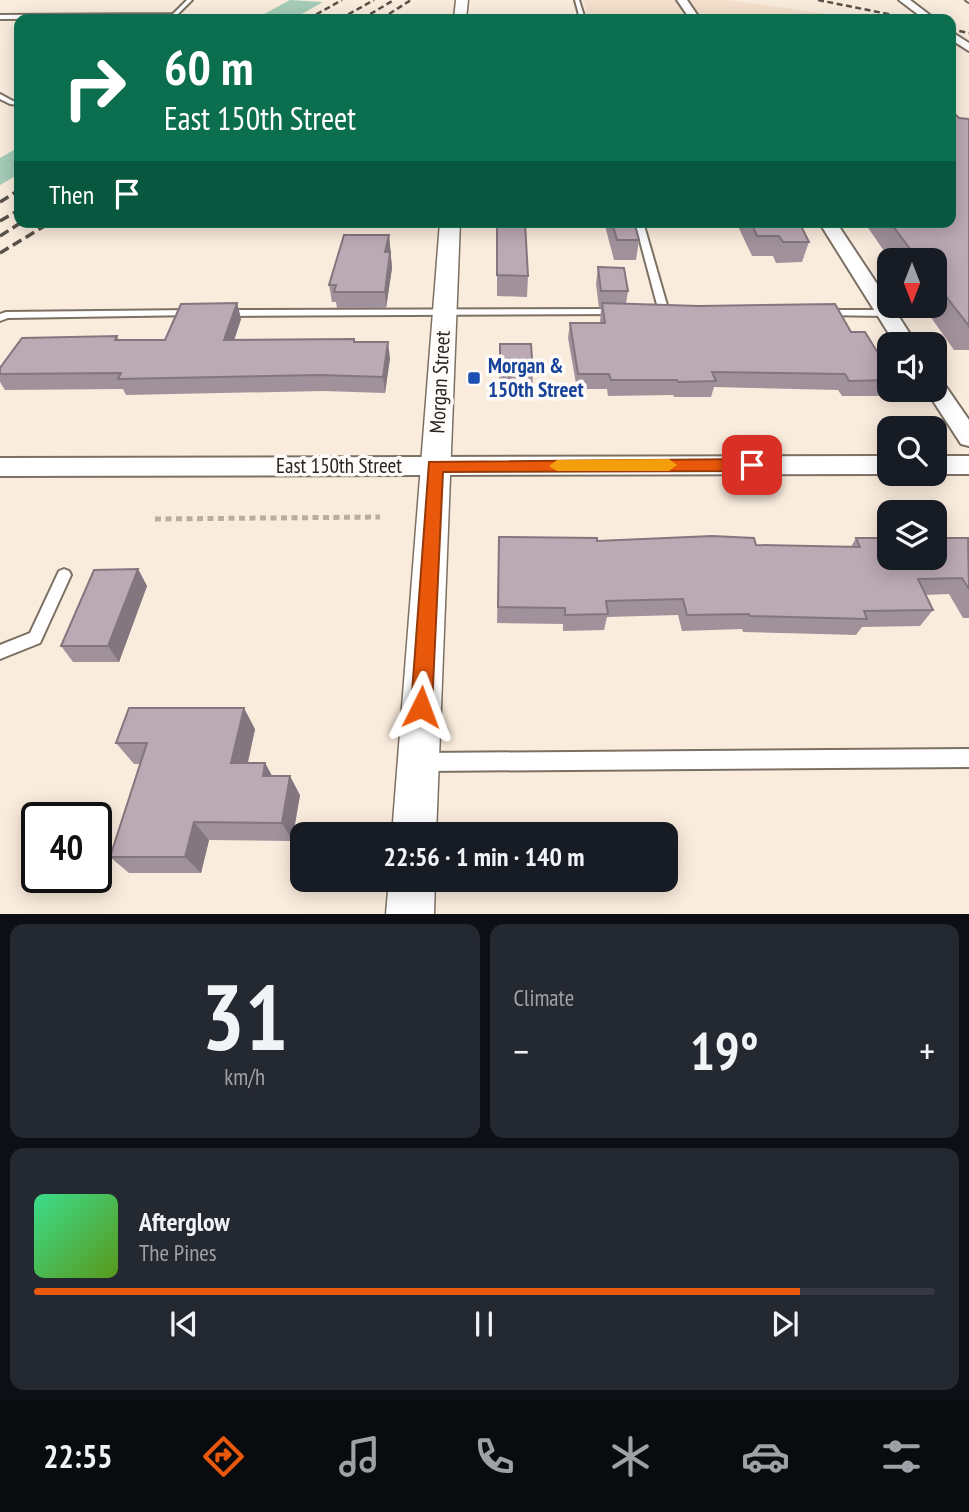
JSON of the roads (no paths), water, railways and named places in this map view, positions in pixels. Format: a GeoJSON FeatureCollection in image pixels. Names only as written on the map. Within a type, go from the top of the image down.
{"type":"FeatureCollection","features":[{"type":"Feature","properties":{"kind":"street"},"geometry":{"type":"LineString","coordinates":[[904,0],[923,14]]}},
{"type":"Feature","properties":{"kind":"street","name":"Morgan Street"},"geometry":{"type":"LineString","coordinates":[[415,822],[450,228]]}},
{"type":"Feature","properties":{"kind":"street"},"geometry":{"type":"LineString","coordinates":[[831,228],[877,298]]}},
{"type":"Feature","properties":{"kind":"street"},"geometry":{"type":"LineString","coordinates":[[945,402],[969,438]]}},
{"type":"Feature","properties":{"kind":"street","name":"East 150th Street"},"geometry":{"type":"LineString","coordinates":[[0,467],[877,465]]}},
{"type":"Feature","properties":{"kind":"street"},"geometry":{"type":"LineString","coordinates":[[947,465],[969,465]]}},
{"type":"Feature","properties":{"kind":"street"},"geometry":{"type":"LineString","coordinates":[[410,914],[411,892]]}},
{"type":"Feature","properties":{"kind":"lane"},"geometry":{"type":"LineString","coordinates":[[178,14],[190,0]]}},
{"type":"Feature","properties":{"kind":"lane"},"geometry":{"type":"LineString","coordinates":[[641,228],[664,312]]}},
{"type":"Feature","properties":{"kind":"lane"},"geometry":{"type":"LineString","coordinates":[[0,318],[6,315],[624,312]]}},
{"type":"Feature","properties":{"kind":"lane"},"geometry":{"type":"LineString","coordinates":[[651,312],[678,312]]}},
{"type":"Feature","properties":{"kind":"lane"},"geometry":{"type":"LineString","coordinates":[[812,313],[877,313]]}},
{"type":"Feature","properties":{"kind":"lane"},"geometry":{"type":"LineString","coordinates":[[0,652],[35,638],[64,575]]}},
{"type":"Feature","properties":{"kind":"lane"},"geometry":{"type":"LineString","coordinates":[[418,762],[969,758]]}},
{"type":"Feature","properties":{"kind":"railway"},"geometry":{"type":"LineString","coordinates":[[317,14],[342,0]]}},
{"type":"Feature","properties":{"kind":"railway"},"geometry":{"type":"LineString","coordinates":[[349,14],[374,0]]}},
{"type":"Feature","properties":{"kind":"railway"},"geometry":{"type":"LineString","coordinates":[[370,14],[394,0]]}},
{"type":"Feature","properties":{"kind":"railway"},"geometry":{"type":"LineString","coordinates":[[389,14],[411,0]]}},
{"type":"Feature","properties":{"kind":"railway"},"geometry":{"type":"LineString","coordinates":[[818,0],[888,14]]}},
{"type":"Feature","properties":{"kind":"railway"},"geometry":{"type":"LineString","coordinates":[[956,30],[969,33]]}},
{"type":"Feature","properties":{"kind":"railway"},"geometry":{"type":"LineString","coordinates":[[0,202],[14,193]]}},
{"type":"Feature","properties":{"kind":"railway"},"geometry":{"type":"LineString","coordinates":[[0,221],[14,213]]}},
{"type":"Feature","properties":{"kind":"railway"},"geometry":{"type":"LineString","coordinates":[[0,236],[14,227]]}},
{"type":"Feature","properties":{"kind":"railway"},"geometry":{"type":"LineString","coordinates":[[0,253],[41,228]]}},
{"type":"Feature","properties":{"kind":"place","name":"Morgan & 150th Street"},"geometry":{"type":"Point","coordinates":[474,378]}}]}
